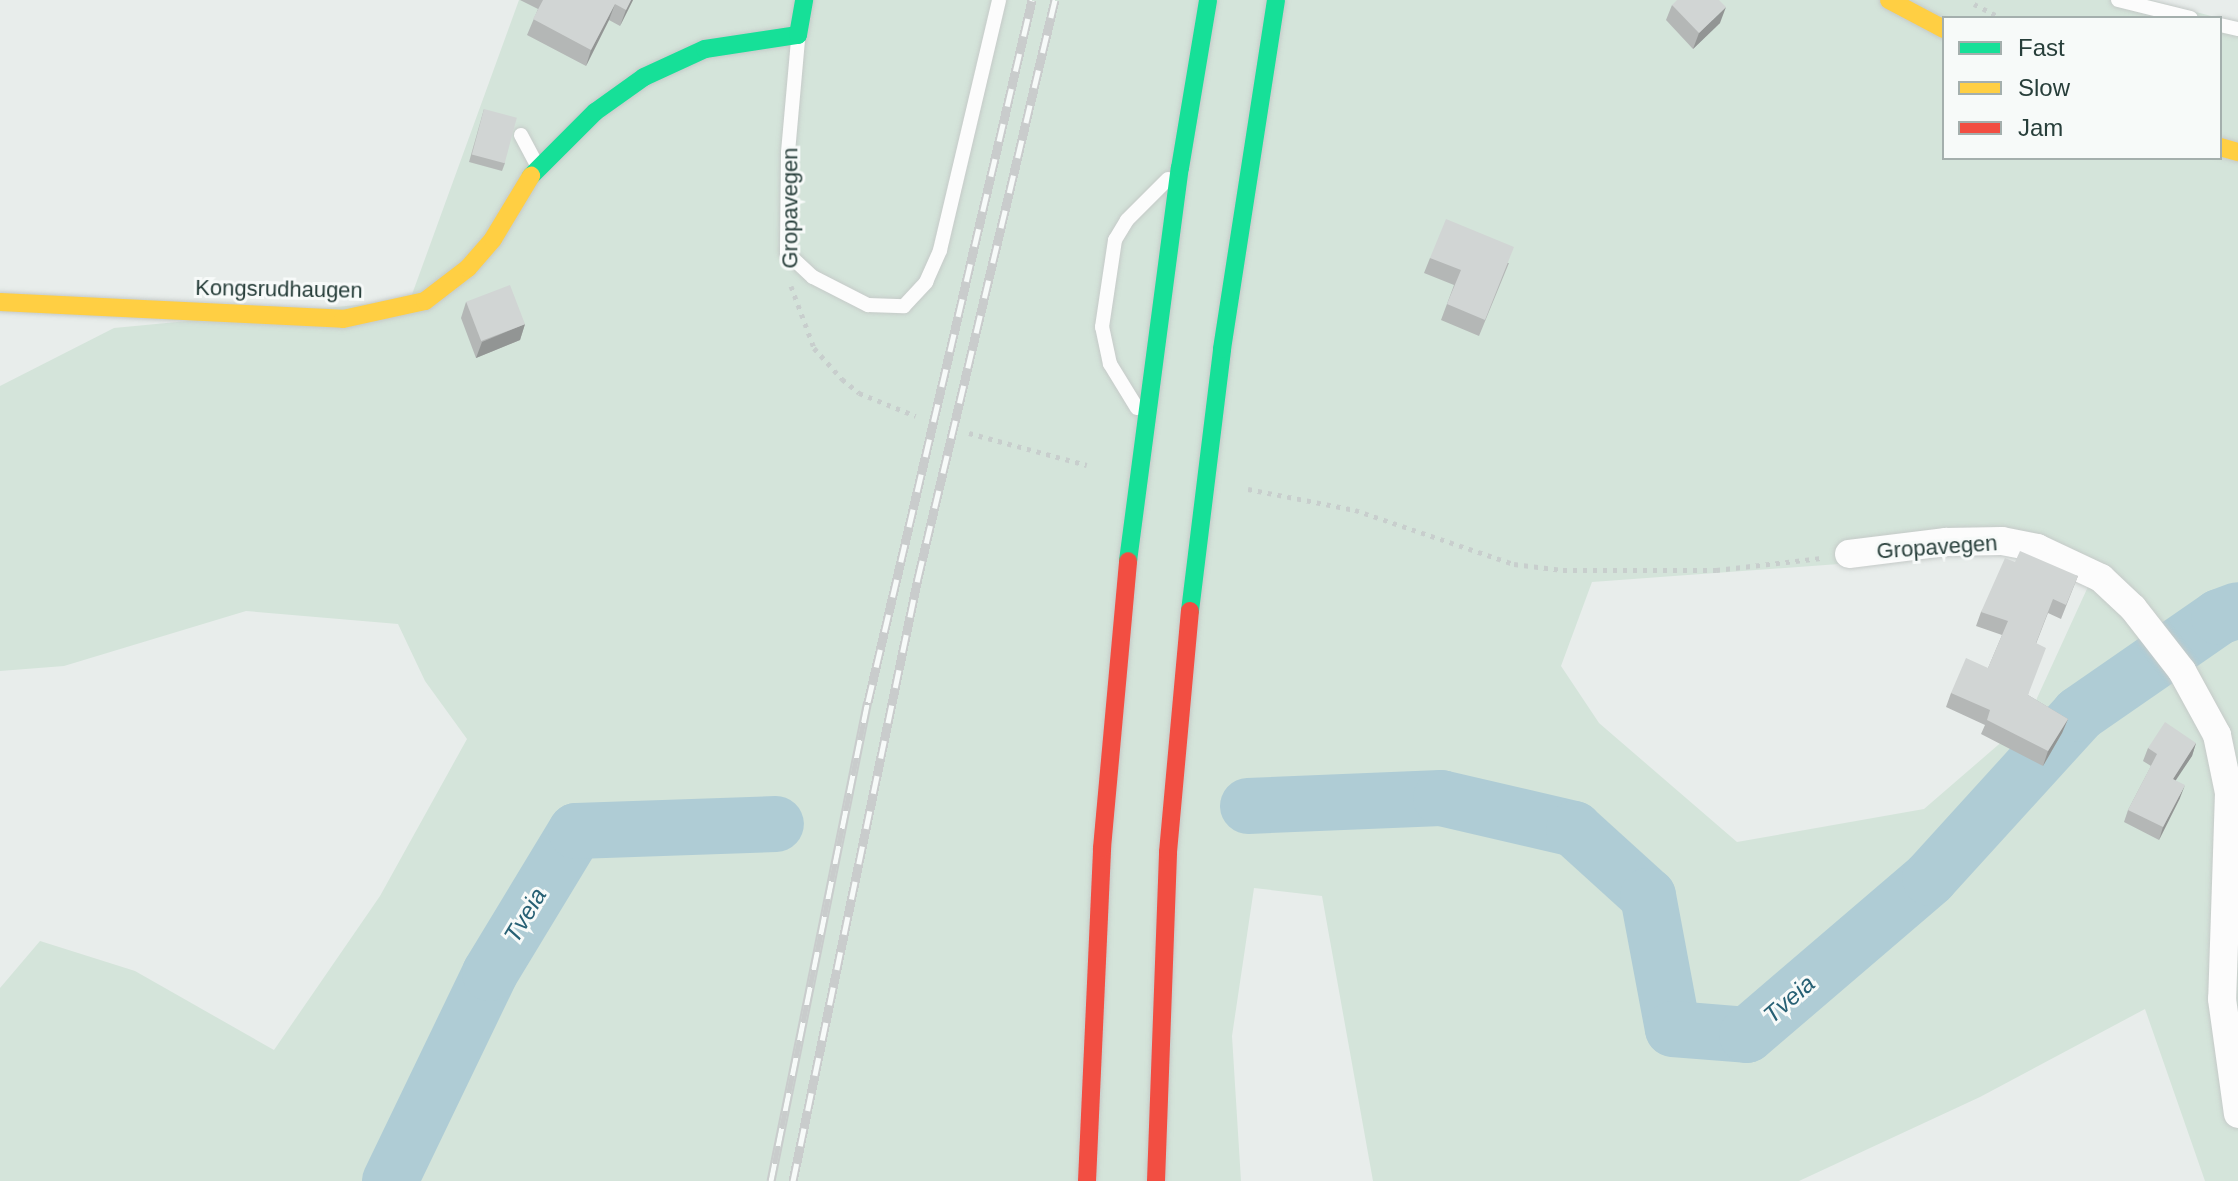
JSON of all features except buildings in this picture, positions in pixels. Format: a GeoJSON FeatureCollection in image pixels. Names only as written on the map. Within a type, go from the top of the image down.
{"type":"FeatureCollection","features":[{"type":"Feature","properties":{"kind":"main road"},"geometry":{"type":"LineString","coordinates":[[798,35],[804,0]]}},
{"type":"Feature","properties":{"kind":"main road"},"geometry":{"type":"LineString","coordinates":[[1087,1181],[1102,848],[1123,599],[1180,168],[1208,0]]}},
{"type":"Feature","properties":{"kind":"main road"},"geometry":{"type":"LineString","coordinates":[[1156,1181],[1168,852],[1191,604],[1222,349],[1276,0]]}},
{"type":"Feature","properties":{"kind":"main road"},"geometry":{"type":"LineString","coordinates":[[1889,0],[1942,28]]}},
{"type":"Feature","properties":{"kind":"main road","name":"Kongsrudhaugen"},"geometry":{"type":"LineString","coordinates":[[0,302],[369,316],[425,301],[468,268],[493,239],[538,165],[595,112],[657,71],[705,49],[798,35]]}},
{"type":"Feature","properties":{"kind":"street","name":"Gropavegen"},"geometry":{"type":"LineString","coordinates":[[1849,554],[1946,542],[2002,541],[2037,548],[2101,578],[2165,649],[2217,735],[2226,767],[2222,999],[2238,1114]]}},
{"type":"Feature","properties":{"kind":"lane"},"geometry":{"type":"LineString","coordinates":[[787,253],[813,277],[868,305],[904,306],[915,297],[940,250],[999,0]]}},
{"type":"Feature","properties":{"kind":"lane"},"geometry":{"type":"LineString","coordinates":[[2118,0],[2183,16]]}},
{"type":"Feature","properties":{"kind":"lane","name":"Gropavegen"},"geometry":{"type":"LineString","coordinates":[[787,253],[788,153],[798,35]]}},
{"type":"Feature","properties":{"kind":"lane"},"geometry":{"type":"LineString","coordinates":[[521,135],[538,165]]}},
{"type":"Feature","properties":{"kind":"lane"},"geometry":{"type":"LineString","coordinates":[[1146,424],[1110,364],[1102,327],[1115,240],[1127,220],[1180,168]]}},
{"type":"Feature","properties":{"kind":"path"},"geometry":{"type":"LineString","coordinates":[[1966,0],[1997,16]]}},
{"type":"Feature","properties":{"kind":"path","name":"Gropavegen"},"geometry":{"type":"LineString","coordinates":[[787,253],[797,311],[814,348],[859,393],[916,416]]}},
{"type":"Feature","properties":{"kind":"path"},"geometry":{"type":"LineString","coordinates":[[969,433],[1087,465]]}},
{"type":"Feature","properties":{"kind":"path","name":"Gropavegen"},"geometry":{"type":"LineString","coordinates":[[1248,489],[1355,510],[1514,564],[1563,570],[1716,570],[1849,554]]}},
{"type":"Feature","properties":{"kind":"shaded area"},"geometry":{"type":"Polygon","coordinates":[[[519,0],[2150,0],[2211,16],[1942,16],[1942,160],[2222,160],[2222,19],[2238,23],[2238,1181],[2205,1181],[2145,1009],[1980,1097],[1799,1181],[1373,1181],[1322,896],[1254,888],[1232,1036],[1241,1181],[0,1181],[0,988],[40,941],[135,971],[274,1050],[380,896],[467,739],[425,681],[398,624],[246,611],[64,666],[0,671],[0,386],[114,328],[410,300],[519,0]],[[2022,540],[1839,564],[1592,582],[1561,666],[1599,723],[1737,842],[1924,809],[2027,720],[2097,567],[2022,540]]]}},
{"type":"Feature","properties":{"kind":"waterway","name":"Tveia"},"geometry":{"type":"LineString","coordinates":[[1248,806],[1441,798],[1574,829],[1648,896],[1673,1029],[1747,1035],[1930,878],[2079,714],[2219,617],[2238,610]]}},
{"type":"Feature","properties":{"kind":"waterway","name":"Tveia"},"geometry":{"type":"LineString","coordinates":[[390,1181],[490,973],[576,831],[776,824]]}},
{"type":"Feature","properties":{"kind":"railway"},"geometry":{"type":"LineString","coordinates":[[771,1181],[868,702],[1032,0]]}},
{"type":"Feature","properties":{"kind":"railway"},"geometry":{"type":"LineString","coordinates":[[793,1181],[918,578],[1055,0]]}},
{"type":"Feature","properties":{"kind":"traffic: fast"},"geometry":{"type":"LineString","coordinates":[[531,176],[595,112],[644,77],[705,49],[798,35],[804,0]]}},
{"type":"Feature","properties":{"kind":"traffic: fast"},"geometry":{"type":"LineString","coordinates":[[1128,561],[1180,168],[1208,0]]}},
{"type":"Feature","properties":{"kind":"traffic: fast"},"geometry":{"type":"LineString","coordinates":[[1190,611],[1222,349],[1276,0]]}},
{"type":"Feature","properties":{"kind":"traffic: slow"},"geometry":{"type":"LineString","coordinates":[[1889,0],[1942,28]]}},
{"type":"Feature","properties":{"kind":"traffic: slow"},"geometry":{"type":"LineString","coordinates":[[2222,148],[2238,152]]}},
{"type":"Feature","properties":{"kind":"traffic: slow"},"geometry":{"type":"LineString","coordinates":[[0,302],[343,319],[425,301],[468,268],[493,239],[531,176]]}},
{"type":"Feature","properties":{"kind":"traffic: jam"},"geometry":{"type":"LineString","coordinates":[[1087,1181],[1102,848],[1128,561]]}},
{"type":"Feature","properties":{"kind":"traffic: jam"},"geometry":{"type":"LineString","coordinates":[[1156,1181],[1168,852],[1190,611]]}}]}
